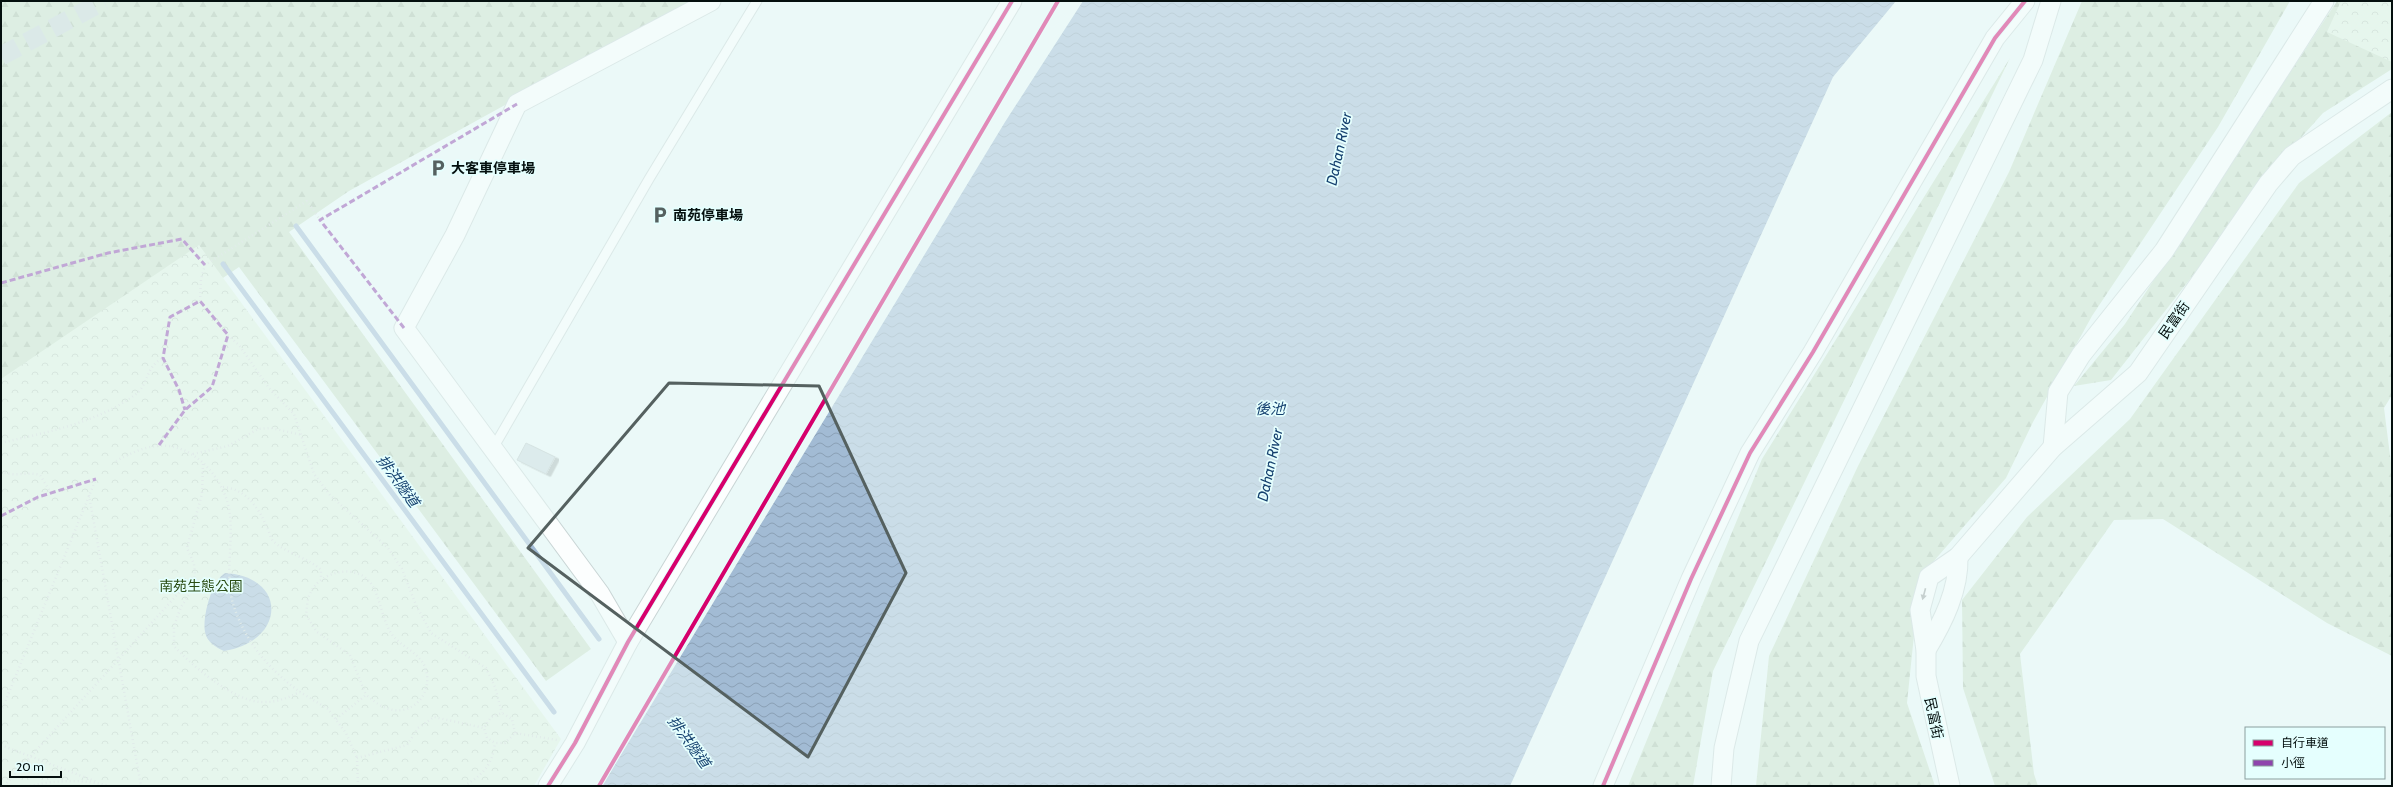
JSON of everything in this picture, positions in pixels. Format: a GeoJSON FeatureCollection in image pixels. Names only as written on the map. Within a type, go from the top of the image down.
{"type":"FeatureCollection","features":[{"type":"Feature","properties":{"kind":"street"},"geometry":{"type":"LineString","coordinates":[[628,642],[600,594],[492,450],[404,328],[455,235],[517,104],[711,1]]}},
{"type":"Feature","properties":{"kind":"street"},"geometry":{"type":"LineString","coordinates":[[548,786],[575,743],[628,642],[1012,1]]}},
{"type":"Feature","properties":{"kind":"street"},"geometry":{"type":"LineString","coordinates":[[1603,786],[1691,579],[1750,453],[1813,352],[1995,38],[2025,1]]}},
{"type":"Feature","properties":{"kind":"street"},"geometry":{"type":"LineString","coordinates":[[1721,786],[1724,748],[1749,640],[2033,60],[2051,1]]}},
{"type":"Feature","properties":{"kind":"street"},"geometry":{"type":"LineString","coordinates":[[2053,447],[2058,392],[2081,355],[2164,252],[2324,1]]}},
{"type":"Feature","properties":{"kind":"street","name":"民富街"},"geometry":{"type":"LineString","coordinates":[[1950,786],[1929,697],[1926,650],[1920,610],[1929,577],[1958,557],[2053,447],[2138,372],[2268,184],[2292,156],[2392,89]]}},
{"type":"Feature","properties":{"kind":"street"},"geometry":{"type":"LineString","coordinates":[[1926,650],[1941,625],[1958,574],[1958,557]]}},
{"type":"Feature","properties":{"kind":"lane"},"geometry":{"type":"LineString","coordinates":[[492,450],[649,179],[757,1]]}},
{"type":"Feature","properties":{"kind":"path"},"geometry":{"type":"LineString","coordinates":[[200,301],[201,279],[205,265],[307,200],[320,220]]}},
{"type":"Feature","properties":{"kind":"path"},"geometry":{"type":"LineString","coordinates":[[228,335],[239,345],[269,388],[294,414],[314,474],[330,495],[388,548],[402,569],[416,605],[432,633],[486,668],[495,687],[502,713],[512,719],[515,732]]}},
{"type":"Feature","properties":{"kind":"path"},"geometry":{"type":"LineString","coordinates":[[1,443],[64,428],[106,413],[138,393],[153,363],[163,358]]}},
{"type":"Feature","properties":{"kind":"path"},"geometry":{"type":"LineString","coordinates":[[192,454],[228,446],[258,430],[271,428],[302,435]]}},
{"type":"Feature","properties":{"kind":"path"},"geometry":{"type":"LineString","coordinates":[[116,461],[132,452],[159,445],[178,448],[192,454],[223,487],[230,515],[230,587],[233,603],[245,631],[258,652],[273,671],[300,692],[328,709],[346,732],[357,758],[358,786]]}},
{"type":"Feature","properties":{"kind":"path"},"geometry":{"type":"LineString","coordinates":[[203,464],[202,494],[198,511],[190,530],[187,548],[194,564],[195,575],[192,590],[181,607],[174,626],[174,646],[202,673],[241,696],[260,702],[281,701],[300,692]]}},
{"type":"Feature","properties":{"kind":"path"},"geometry":{"type":"LineString","coordinates":[[1,471],[9,475],[31,473],[40,475],[51,493]]}},
{"type":"Feature","properties":{"kind":"path"},"geometry":{"type":"LineString","coordinates":[[1,712],[96,479]]}},
{"type":"Feature","properties":{"kind":"path"},"geometry":{"type":"LineString","coordinates":[[223,487],[232,488],[246,496],[257,507],[272,539],[282,547],[314,563],[321,570],[322,578]]}},
{"type":"Feature","properties":{"kind":"path"},"geometry":{"type":"LineString","coordinates":[[89,495],[120,660],[141,786]]}},
{"type":"Feature","properties":{"kind":"path"},"geometry":{"type":"LineString","coordinates":[[348,571],[362,574],[372,584],[392,634],[410,649],[424,666],[428,678],[426,693],[418,704],[404,710],[384,708],[366,695],[350,655],[317,632],[306,615],[310,594],[322,578],[334,573],[348,571]]}},
{"type":"Feature","properties":{"kind":"path"},"geometry":{"type":"LineString","coordinates":[[4,786],[120,660],[195,575]]}},
{"type":"Feature","properties":{"kind":"path"},"geometry":{"type":"LineString","coordinates":[[336,719],[366,695]]}},
{"type":"Feature","properties":{"kind":"path"},"geometry":{"type":"LineString","coordinates":[[502,713],[491,717],[484,728],[487,738],[495,743],[505,743],[515,732]]}},
{"type":"Feature","properties":{"kind":"path"},"geometry":{"type":"LineString","coordinates":[[357,758],[407,745],[418,728],[434,717],[484,728]]}},
{"type":"Feature","properties":{"kind":"path"},"geometry":{"type":"LineString","coordinates":[[515,732],[575,743]]}},
{"type":"Feature","properties":{"kind":"path"},"geometry":{"type":"LineString","coordinates":[[464,786],[476,779],[492,761],[495,743]]}},
{"type":"Feature","properties":{"kind":"path"},"geometry":{"type":"LineString","coordinates":[[1,745],[109,786]]}},
{"type":"Feature","properties":{"kind":"path"},"geometry":{"type":"LineString","coordinates":[[30,786],[75,782],[97,782]]}},
{"type":"Feature","properties":{"kind":"highlighted area"},"geometry":{"type":"Polygon","coordinates":[[[669,383],[819,386],[906,573],[808,757],[528,548],[669,383]]]}},
{"type":"Feature","properties":{"kind":"green space"},"geometry":{"type":"Polygon","coordinates":[[[1,1],[694,1],[349,191],[289,232],[591,649],[546,681],[239,267],[1,430],[1,1]]]}},
{"type":"Feature","properties":{"kind":"green space"},"geometry":{"type":"Polygon","coordinates":[[[2082,1],[2290,1],[2218,127],[2092,316],[2033,422],[2006,478],[1920,577],[1907,703],[1935,786],[1756,786],[1769,656],[1858,466],[2009,172],[2082,1]]]}},
{"type":"Feature","properties":{"kind":"green space"},"geometry":{"type":"Polygon","coordinates":[[[2337,1],[2392,1],[2392,69],[2323,113],[2254,190],[2194,274],[2111,380],[2074,386],[2125,324],[2337,1]]]}},
{"type":"Feature","properties":{"kind":"green space"},"geometry":{"type":"Polygon","coordinates":[[[2341,1],[2392,1],[2392,62],[2327,32],[2341,1]]]}},
{"type":"Feature","properties":{"kind":"green space"},"geometry":{"type":"Polygon","coordinates":[[[2010,58],[1713,671],[1693,786],[1628,786],[1762,459],[2010,58]]]}},
{"type":"Feature","properties":{"kind":"green space"},"geometry":{"type":"Polygon","coordinates":[[[2392,112],[2392,395],[2384,408],[2392,471],[2392,656],[2327,623],[2163,519],[2114,520],[2020,654],[2034,774],[2038,786],[1995,786],[1963,688],[1962,600],[2027,517],[2130,419],[2299,183],[2392,112]]]}},
{"type":"Feature","properties":{"kind":"green space","name":"南苑生態公園"},"geometry":{"type":"Polygon","coordinates":[[[199,245],[561,739],[534,786],[1,786],[1,379],[199,245]]]}},
{"type":"Feature","properties":{"kind":"water","name":"後池"},"geometry":{"type":"Polygon","coordinates":[[[1083,1],[1896,1],[1833,77],[1510,786],[602,786],[1005,122],[1083,1]]]}},
{"type":"Feature","properties":{"kind":"water"},"geometry":{"type":"Polygon","coordinates":[[[225,573],[246,577],[260,586],[269,597],[271,610],[268,623],[259,636],[244,645],[224,651],[215,646],[206,636],[204,625],[212,591],[220,577],[225,573]]]}},
{"type":"Feature","properties":{"kind":"building"},"geometry":{"type":"Polygon","coordinates":[[[526,443],[555,457],[546,474],[517,460],[526,443]]]}},
{"type":"Feature","properties":{"kind":"waterway","name":"排洪隧道"},"geometry":{"type":"LineString","coordinates":[[296,226],[599,639]]}},
{"type":"Feature","properties":{"kind":"waterway","name":"排洪隧道"},"geometry":{"type":"LineString","coordinates":[[223,264],[554,712]]}},
{"type":"Feature","properties":{"kind":"tunnel"},"geometry":{"type":"LineString","coordinates":[[1,56],[104,1]]}},
{"type":"Feature","properties":{"kind":"marked path"},"geometry":{"type":"LineString","coordinates":[[404,328],[320,220],[517,104]]}},
{"type":"Feature","properties":{"kind":"marked path"},"geometry":{"type":"LineString","coordinates":[[1,283],[108,253],[182,239],[205,265]]}},
{"type":"Feature","properties":{"kind":"marked path"},"geometry":{"type":"LineString","coordinates":[[159,445],[185,410],[212,387],[228,335],[200,301],[170,317],[163,358],[179,390],[185,410]]}},
{"type":"Feature","properties":{"kind":"marked path"},"geometry":{"type":"LineString","coordinates":[[1,516],[38,497],[96,479]]}},
{"type":"Feature","properties":{"kind":"cycle path"},"geometry":{"type":"LineString","coordinates":[[548,786],[575,743],[628,642],[1012,1]]}},
{"type":"Feature","properties":{"kind":"cycle path"},"geometry":{"type":"LineString","coordinates":[[599,786],[1058,1]]}},
{"type":"Feature","properties":{"kind":"cycle path"},"geometry":{"type":"LineString","coordinates":[[1603,786],[1691,579],[1750,453],[1813,352],[1995,38],[2025,1]]}},
{"type":"Feature","properties":{"kind":"place","name":"大客車停車場"},"geometry":{"type":"Point","coordinates":[438,168]}},
{"type":"Feature","properties":{"kind":"place","name":"南苑停車場"},"geometry":{"type":"Point","coordinates":[660,215]}},
{"type":"Feature","properties":{"kind":"water label","name":"Dahan River"},"geometry":{"type":"Point","coordinates":[1339,149]}},
{"type":"Feature","properties":{"kind":"water label","name":"Dahan River"},"geometry":{"type":"Point","coordinates":[1270,465]}}]}
